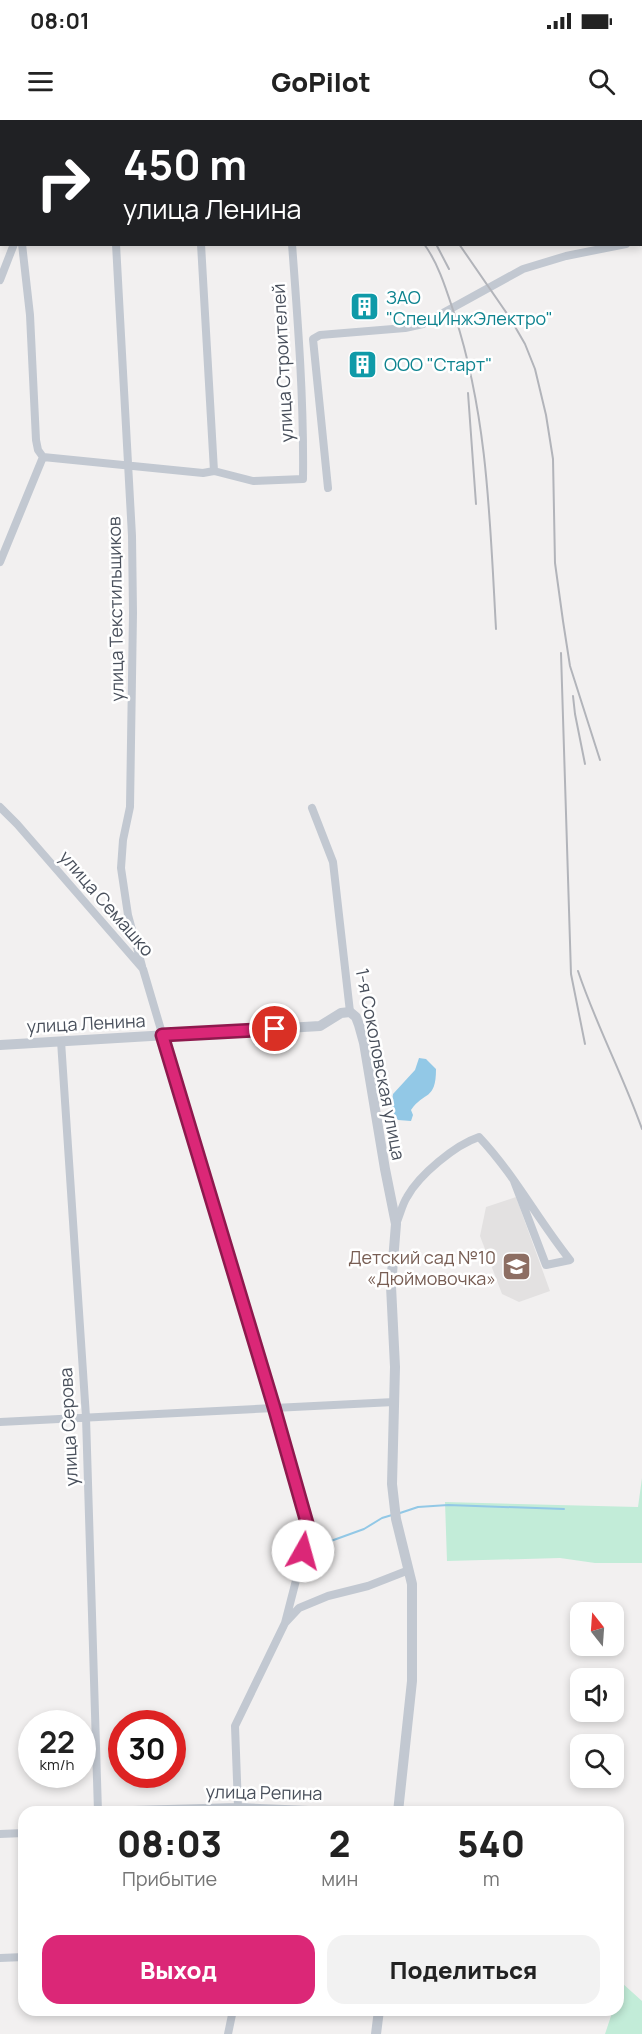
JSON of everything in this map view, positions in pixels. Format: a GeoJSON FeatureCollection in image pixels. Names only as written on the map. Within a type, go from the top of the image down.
{"type":"FeatureCollection","features":[{"type":"Feature","properties":{"kind":"street"},"geometry":{"type":"LineString","coordinates":[[0,280],[13,246]]}},
{"type":"Feature","properties":{"kind":"street"},"geometry":{"type":"LineString","coordinates":[[22,246],[30,315],[36,440],[38,450],[43,457],[203,473],[214,471],[201,246]]}},
{"type":"Feature","properties":{"kind":"street","name":"улица Текстильщиков"},"geometry":{"type":"LineString","coordinates":[[116,246],[132,536],[133,701],[130,807],[123,840],[121,868],[128,915],[143,969]]}},
{"type":"Feature","properties":{"kind":"street","name":"улица Строителей"},"geometry":{"type":"LineString","coordinates":[[214,471],[253,481],[303,479],[304,432],[300,341],[292,246]]}},
{"type":"Feature","properties":{"kind":"street"},"geometry":{"type":"LineString","coordinates":[[328,488],[313,339],[354,331],[405,328],[423,324],[523,269],[541,262],[617,246]]}},
{"type":"Feature","properties":{"kind":"street"},"geometry":{"type":"LineString","coordinates":[[0,562],[43,457]]}},
{"type":"Feature","properties":{"kind":"street","name":"улица Семашко"},"geometry":{"type":"LineString","coordinates":[[0,807],[25,832],[143,969],[309,1530],[285,1623]]}},
{"type":"Feature","properties":{"kind":"street","name":"1-я Соколовская улица"},"geometry":{"type":"LineString","coordinates":[[312,808],[333,862],[350,1012],[360,1025],[364,1043],[396,1224],[391,1286],[395,1367],[392,1484],[396,1515],[412,1584],[412,1681],[399,1806]]}},
{"type":"Feature","properties":{"kind":"street","name":"улица Ленина"},"geometry":{"type":"LineString","coordinates":[[0,1044],[321,1026],[341,1013],[350,1012]]}},
{"type":"Feature","properties":{"kind":"street","name":"улица Серова"},"geometry":{"type":"LineString","coordinates":[[61,1041],[86,1418],[98,1806]]}},
{"type":"Feature","properties":{"kind":"street"},"geometry":{"type":"LineString","coordinates":[[396,1224],[407,1197],[418,1180],[466,1142],[479,1137],[493,1152],[514,1181],[548,1232],[570,1260],[546,1265],[514,1181]]}},
{"type":"Feature","properties":{"kind":"street"},"geometry":{"type":"LineString","coordinates":[[0,1422],[394,1402]]}},
{"type":"Feature","properties":{"kind":"street"},"geometry":{"type":"LineString","coordinates":[[233,1806],[235,1726],[285,1623],[299,1608],[328,1596],[368,1586],[409,1570]]}},
{"type":"Feature","properties":{"kind":"street"},"geometry":{"type":"LineString","coordinates":[[0,1834],[18,1833]]}},
{"type":"Feature","properties":{"kind":"street"},"geometry":{"type":"LineString","coordinates":[[0,1958],[18,1957]]}},
{"type":"Feature","properties":{"kind":"street"},"geometry":{"type":"LineString","coordinates":[[228,2034],[232,2016]]}},
{"type":"Feature","properties":{"kind":"street"},"geometry":{"type":"LineString","coordinates":[[376,2034],[378,2016]]}},
{"type":"Feature","properties":{"kind":"shaded area","name":"Детский сад №10 «Дюймовочка»"},"geometry":{"type":"Polygon","coordinates":[[[516,1197],[550,1291],[519,1302],[502,1294],[480,1236],[486,1207],[516,1197]]]}},
{"type":"Feature","properties":{"kind":"green space"},"geometry":{"type":"Polygon","coordinates":[[[642,1478],[642,1563],[595,1563],[560,1558],[447,1561],[445,1502],[638,1507],[642,1478]]]}},
{"type":"Feature","properties":{"kind":"green space"},"geometry":{"type":"Polygon","coordinates":[[[624,1985],[642,2001],[642,2034],[605,2034],[611,2016],[624,2016],[624,1985]]]}},
{"type":"Feature","properties":{"kind":"water"},"geometry":{"type":"Polygon","coordinates":[[[419,1058],[426,1059],[436,1069],[434,1086],[432,1091],[411,1110],[413,1115],[411,1121],[398,1120],[391,1109],[393,1094],[415,1070],[419,1058]]]}},
{"type":"Feature","properties":{"kind":"waterway"},"geometry":{"type":"LineString","coordinates":[[400,1513],[418,1507],[448,1505],[564,1509]]}},
{"type":"Feature","properties":{"kind":"waterway"},"geometry":{"type":"LineString","coordinates":[[306,1550],[364,1529],[392,1515]]}},
{"type":"Feature","properties":{"kind":"railway"},"geometry":{"type":"LineString","coordinates":[[425,246],[438,269],[449,297],[466,354],[474,393],[486,471],[496,629]]}},
{"type":"Feature","properties":{"kind":"railway"},"geometry":{"type":"LineString","coordinates":[[437,246],[449,269]]}},
{"type":"Feature","properties":{"kind":"railway"},"geometry":{"type":"LineString","coordinates":[[460,246],[510,318],[525,344],[535,369],[553,459],[555,563],[570,666],[600,760]]}},
{"type":"Feature","properties":{"kind":"railway"},"geometry":{"type":"LineString","coordinates":[[468,393],[476,504]]}},
{"type":"Feature","properties":{"kind":"railway"},"geometry":{"type":"LineString","coordinates":[[561,653],[571,974],[585,1044]]}},
{"type":"Feature","properties":{"kind":"railway"},"geometry":{"type":"LineString","coordinates":[[573,696],[585,764]]}},
{"type":"Feature","properties":{"kind":"railway"},"geometry":{"type":"LineString","coordinates":[[578,971],[642,1129]]}},
{"type":"Feature","properties":{"kind":"place","name":"ЗАО \"СпецИнжЭлектро\""},"geometry":{"type":"Point","coordinates":[365,307]}},
{"type":"Feature","properties":{"kind":"place","name":"ООО \"Старт\""},"geometry":{"type":"Point","coordinates":[363,364]}},
{"type":"Feature","properties":{"kind":"place","name":"Детский сад №10 «Дюймовочка»"},"geometry":{"type":"Point","coordinates":[517,1267]}},
{"type":"Feature","properties":{"kind":"route"},"geometry":{"type":"LineString","coordinates":[[275,1029],[162,1035],[309,1530],[303,1551]]}}]}
